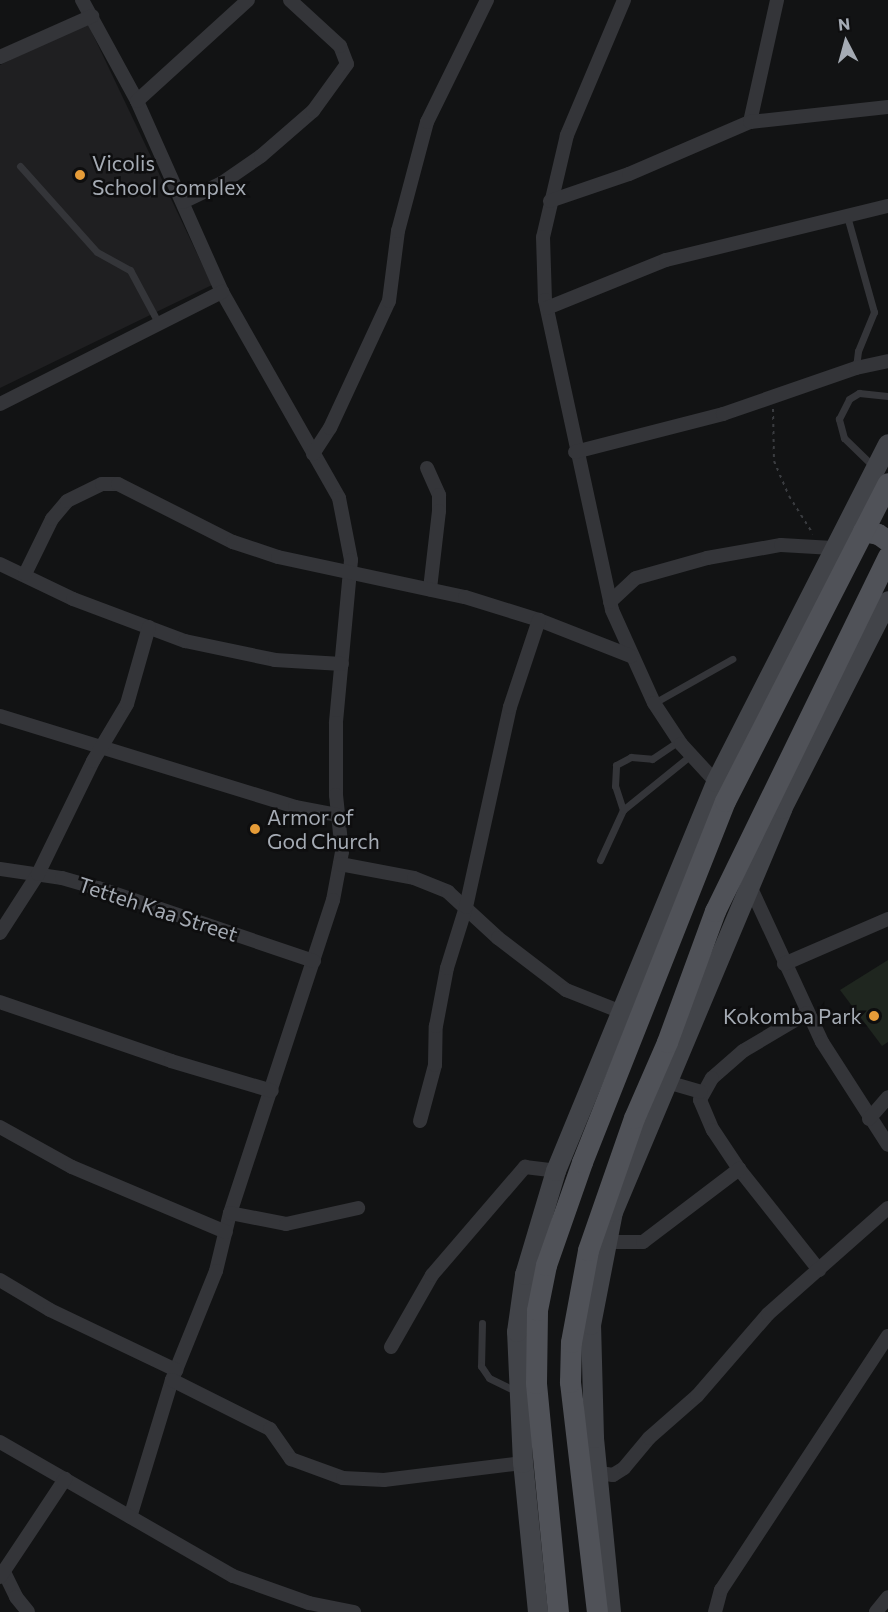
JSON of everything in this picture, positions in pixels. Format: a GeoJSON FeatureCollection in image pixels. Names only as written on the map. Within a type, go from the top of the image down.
{"type":"FeatureCollection","features":[{"type":"Feature","properties":{"kind":"main road"},"geometry":{"type":"LineString","coordinates":[[558,1612],[536,1383],[537,1310],[546,1265],[582,1162],[725,801],[804,625],[862,531],[882,476]]}},
{"type":"Feature","properties":{"kind":"main road"},"geometry":{"type":"LineString","coordinates":[[862,531],[878,534],[888,541]]}},
{"type":"Feature","properties":{"kind":"main road"},"geometry":{"type":"LineString","coordinates":[[597,1612],[576,1443],[571,1342],[588,1250],[612,1177],[667,1042],[715,911],[888,556]]}},
{"type":"Feature","properties":{"kind":"main road"},"geometry":{"type":"LineString","coordinates":[[801,734],[801,771]]}},
{"type":"Feature","properties":{"kind":"main road"},"geometry":{"type":"LineString","coordinates":[[667,1042],[694,1019]]}},
{"type":"Feature","properties":{"kind":"main road"},"geometry":{"type":"LineString","coordinates":[[582,1162],[593,1173],[612,1177]]}},
{"type":"Feature","properties":{"kind":"street"},"geometry":{"type":"LineString","coordinates":[[82,0],[93,16],[137,101],[222,292],[339,498],[351,573],[336,723],[340,864],[333,900],[230,1213],[216,1271],[174,1375],[130,1517]]}},
{"type":"Feature","properties":{"kind":"street"},"geometry":{"type":"LineString","coordinates":[[137,101],[248,0]]}},
{"type":"Feature","properties":{"kind":"street"},"geometry":{"type":"LineString","coordinates":[[183,202],[222,183],[269,149],[314,111],[347,64],[340,46],[290,0]]}},
{"type":"Feature","properties":{"kind":"street"},"geometry":{"type":"LineString","coordinates":[[313,454],[330,428],[389,301],[398,231],[427,122],[487,0]]}},
{"type":"Feature","properties":{"kind":"street"},"geometry":{"type":"LineString","coordinates":[[624,0],[567,135],[550,201],[543,237],[547,308],[575,452],[610,602],[631,656],[654,703],[679,741],[716,782]]}},
{"type":"Feature","properties":{"kind":"street"},"geometry":{"type":"LineString","coordinates":[[750,122],[777,0]]}},
{"type":"Feature","properties":{"kind":"street"},"geometry":{"type":"LineString","coordinates":[[0,57],[93,16]]}},
{"type":"Feature","properties":{"kind":"street"},"geometry":{"type":"LineString","coordinates":[[550,201],[629,174],[750,122],[888,108]]}},
{"type":"Feature","properties":{"kind":"street"},"geometry":{"type":"LineString","coordinates":[[547,308],[666,260],[888,206]]}},
{"type":"Feature","properties":{"kind":"street"},"geometry":{"type":"LineString","coordinates":[[0,404],[222,292]]}},
{"type":"Feature","properties":{"kind":"street"},"geometry":{"type":"LineString","coordinates":[[575,452],[771,398],[855,368],[888,361]]}},
{"type":"Feature","properties":{"kind":"street"},"geometry":{"type":"LineString","coordinates":[[538,1612],[523,1463],[517,1332],[525,1275],[556,1171],[619,1011],[658,927],[716,782],[804,625],[833,548],[882,476],[888,444]]}},
{"type":"Feature","properties":{"kind":"street"},"geometry":{"type":"LineString","coordinates":[[427,468],[438,495],[439,511],[430,588]]}},
{"type":"Feature","properties":{"kind":"street"},"geometry":{"type":"LineString","coordinates":[[25,574],[52,519],[67,501],[102,484],[118,484],[233,542],[279,557],[430,588],[539,620],[631,656]]}},
{"type":"Feature","properties":{"kind":"street"},"geometry":{"type":"LineString","coordinates":[[610,602],[636,578],[707,558],[781,545],[833,548]]}},
{"type":"Feature","properties":{"kind":"street"},"geometry":{"type":"LineString","coordinates":[[0,564],[74,599],[185,642],[275,660],[342,664]]}},
{"type":"Feature","properties":{"kind":"street"},"geometry":{"type":"LineString","coordinates":[[611,1612],[600,1473],[594,1438],[591,1325],[613,1212],[749,884],[801,771],[888,601]]}},
{"type":"Feature","properties":{"kind":"street"},"geometry":{"type":"LineString","coordinates":[[420,1121],[435,1065],[438,1009],[466,907],[510,707],[539,620]]}},
{"type":"Feature","properties":{"kind":"street"},"geometry":{"type":"LineString","coordinates":[[0,933],[38,874],[127,704],[149,627]]}},
{"type":"Feature","properties":{"kind":"street"},"geometry":{"type":"LineString","coordinates":[[0,716],[295,807],[338,815]]}},
{"type":"Feature","properties":{"kind":"street"},"geometry":{"type":"LineString","coordinates":[[340,864],[414,878],[448,892],[566,990],[619,1011]]}},
{"type":"Feature","properties":{"kind":"street","name":"Tetteh Kaa Street"},"geometry":{"type":"LineString","coordinates":[[0,869],[38,874],[98,888],[314,961]]}},
{"type":"Feature","properties":{"kind":"street"},"geometry":{"type":"LineString","coordinates":[[749,884],[807,1013],[869,1119],[888,1145]]}},
{"type":"Feature","properties":{"kind":"street"},"geometry":{"type":"LineString","coordinates":[[784,964],[888,919]]}},
{"type":"Feature","properties":{"kind":"street"},"geometry":{"type":"LineString","coordinates":[[0,1002],[171,1061],[272,1091]]}},
{"type":"Feature","properties":{"kind":"street"},"geometry":{"type":"LineString","coordinates":[[807,1013],[743,1051],[701,1092],[702,1109],[712,1130],[739,1169],[819,1270]]}},
{"type":"Feature","properties":{"kind":"street"},"geometry":{"type":"LineString","coordinates":[[667,1082],[701,1092]]}},
{"type":"Feature","properties":{"kind":"street"},"geometry":{"type":"LineString","coordinates":[[869,1119],[888,1097]]}},
{"type":"Feature","properties":{"kind":"street"},"geometry":{"type":"LineString","coordinates":[[0,1127],[72,1167],[226,1232]]}},
{"type":"Feature","properties":{"kind":"street"},"geometry":{"type":"LineString","coordinates":[[391,1347],[432,1275],[525,1167],[556,1171]]}},
{"type":"Feature","properties":{"kind":"street"},"geometry":{"type":"LineString","coordinates":[[608,1242],[643,1242],[739,1169]]}},
{"type":"Feature","properties":{"kind":"street"},"geometry":{"type":"LineString","coordinates":[[230,1213],[286,1224],[358,1208]]}},
{"type":"Feature","properties":{"kind":"street"},"geometry":{"type":"LineString","coordinates":[[600,1473],[613,1475],[624,1468],[649,1438],[697,1396],[768,1314],[888,1209]]}},
{"type":"Feature","properties":{"kind":"street"},"geometry":{"type":"LineString","coordinates":[[0,1280],[50,1311],[174,1375],[270,1429],[291,1460],[343,1478],[384,1480],[523,1463]]}},
{"type":"Feature","properties":{"kind":"street"},"geometry":{"type":"LineString","coordinates":[[714,1612],[722,1590],[888,1336]]}},
{"type":"Feature","properties":{"kind":"street"},"geometry":{"type":"LineString","coordinates":[[0,1443],[233,1576],[309,1603],[354,1612]]}},
{"type":"Feature","properties":{"kind":"street"},"geometry":{"type":"LineString","coordinates":[[28,1612],[2,1574],[65,1479]]}},
{"type":"Feature","properties":{"kind":"street"},"geometry":{"type":"LineString","coordinates":[[876,1612],[888,1597]]}},
{"type":"Feature","properties":{"kind":"lane"},"geometry":{"type":"LineString","coordinates":[[20,166],[97,252],[130,270],[159,324]]}},
{"type":"Feature","properties":{"kind":"lane"},"geometry":{"type":"LineString","coordinates":[[847,216],[874,312],[858,351],[855,368]]}},
{"type":"Feature","properties":{"kind":"lane"},"geometry":{"type":"LineString","coordinates":[[882,476],[844,438],[839,418],[849,399],[859,393],[888,396]]}},
{"type":"Feature","properties":{"kind":"lane"},"geometry":{"type":"LineString","coordinates":[[654,703],[732,659]]}},
{"type":"Feature","properties":{"kind":"lane"},"geometry":{"type":"LineString","coordinates":[[622,810],[613,775],[616,765],[631,757],[652,759],[679,741]]}},
{"type":"Feature","properties":{"kind":"lane"},"geometry":{"type":"LineString","coordinates":[[600,861],[622,810],[691,755]]}},
{"type":"Feature","properties":{"kind":"lane"},"geometry":{"type":"LineString","coordinates":[[482,1323],[481,1366],[489,1378],[518,1391]]}},
{"type":"Feature","properties":{"kind":"path"},"geometry":{"type":"LineString","coordinates":[[771,398],[776,423],[774,461],[789,496],[814,535],[812,548]]}},
{"type":"Feature","properties":{"kind":"shaded area","name":"Vicolis School Complex"},"geometry":{"type":"Polygon","coordinates":[[[87,22],[212,285],[0,388],[0,65],[87,22]]]}},
{"type":"Feature","properties":{"kind":"shaded area","name":"Kokomba Park"},"geometry":{"type":"Polygon","coordinates":[[[888,960],[888,1042],[882,1046],[840,990],[888,960]]]}},
{"type":"Feature","properties":{"kind":"place","name":"Vicolis School Complex"},"geometry":{"type":"Point","coordinates":[80,175]}},
{"type":"Feature","properties":{"kind":"place","name":"Armor of God Church"},"geometry":{"type":"Point","coordinates":[255,829]}},
{"type":"Feature","properties":{"kind":"place","name":"Kokomba Park"},"geometry":{"type":"Point","coordinates":[874,1016]}}]}
